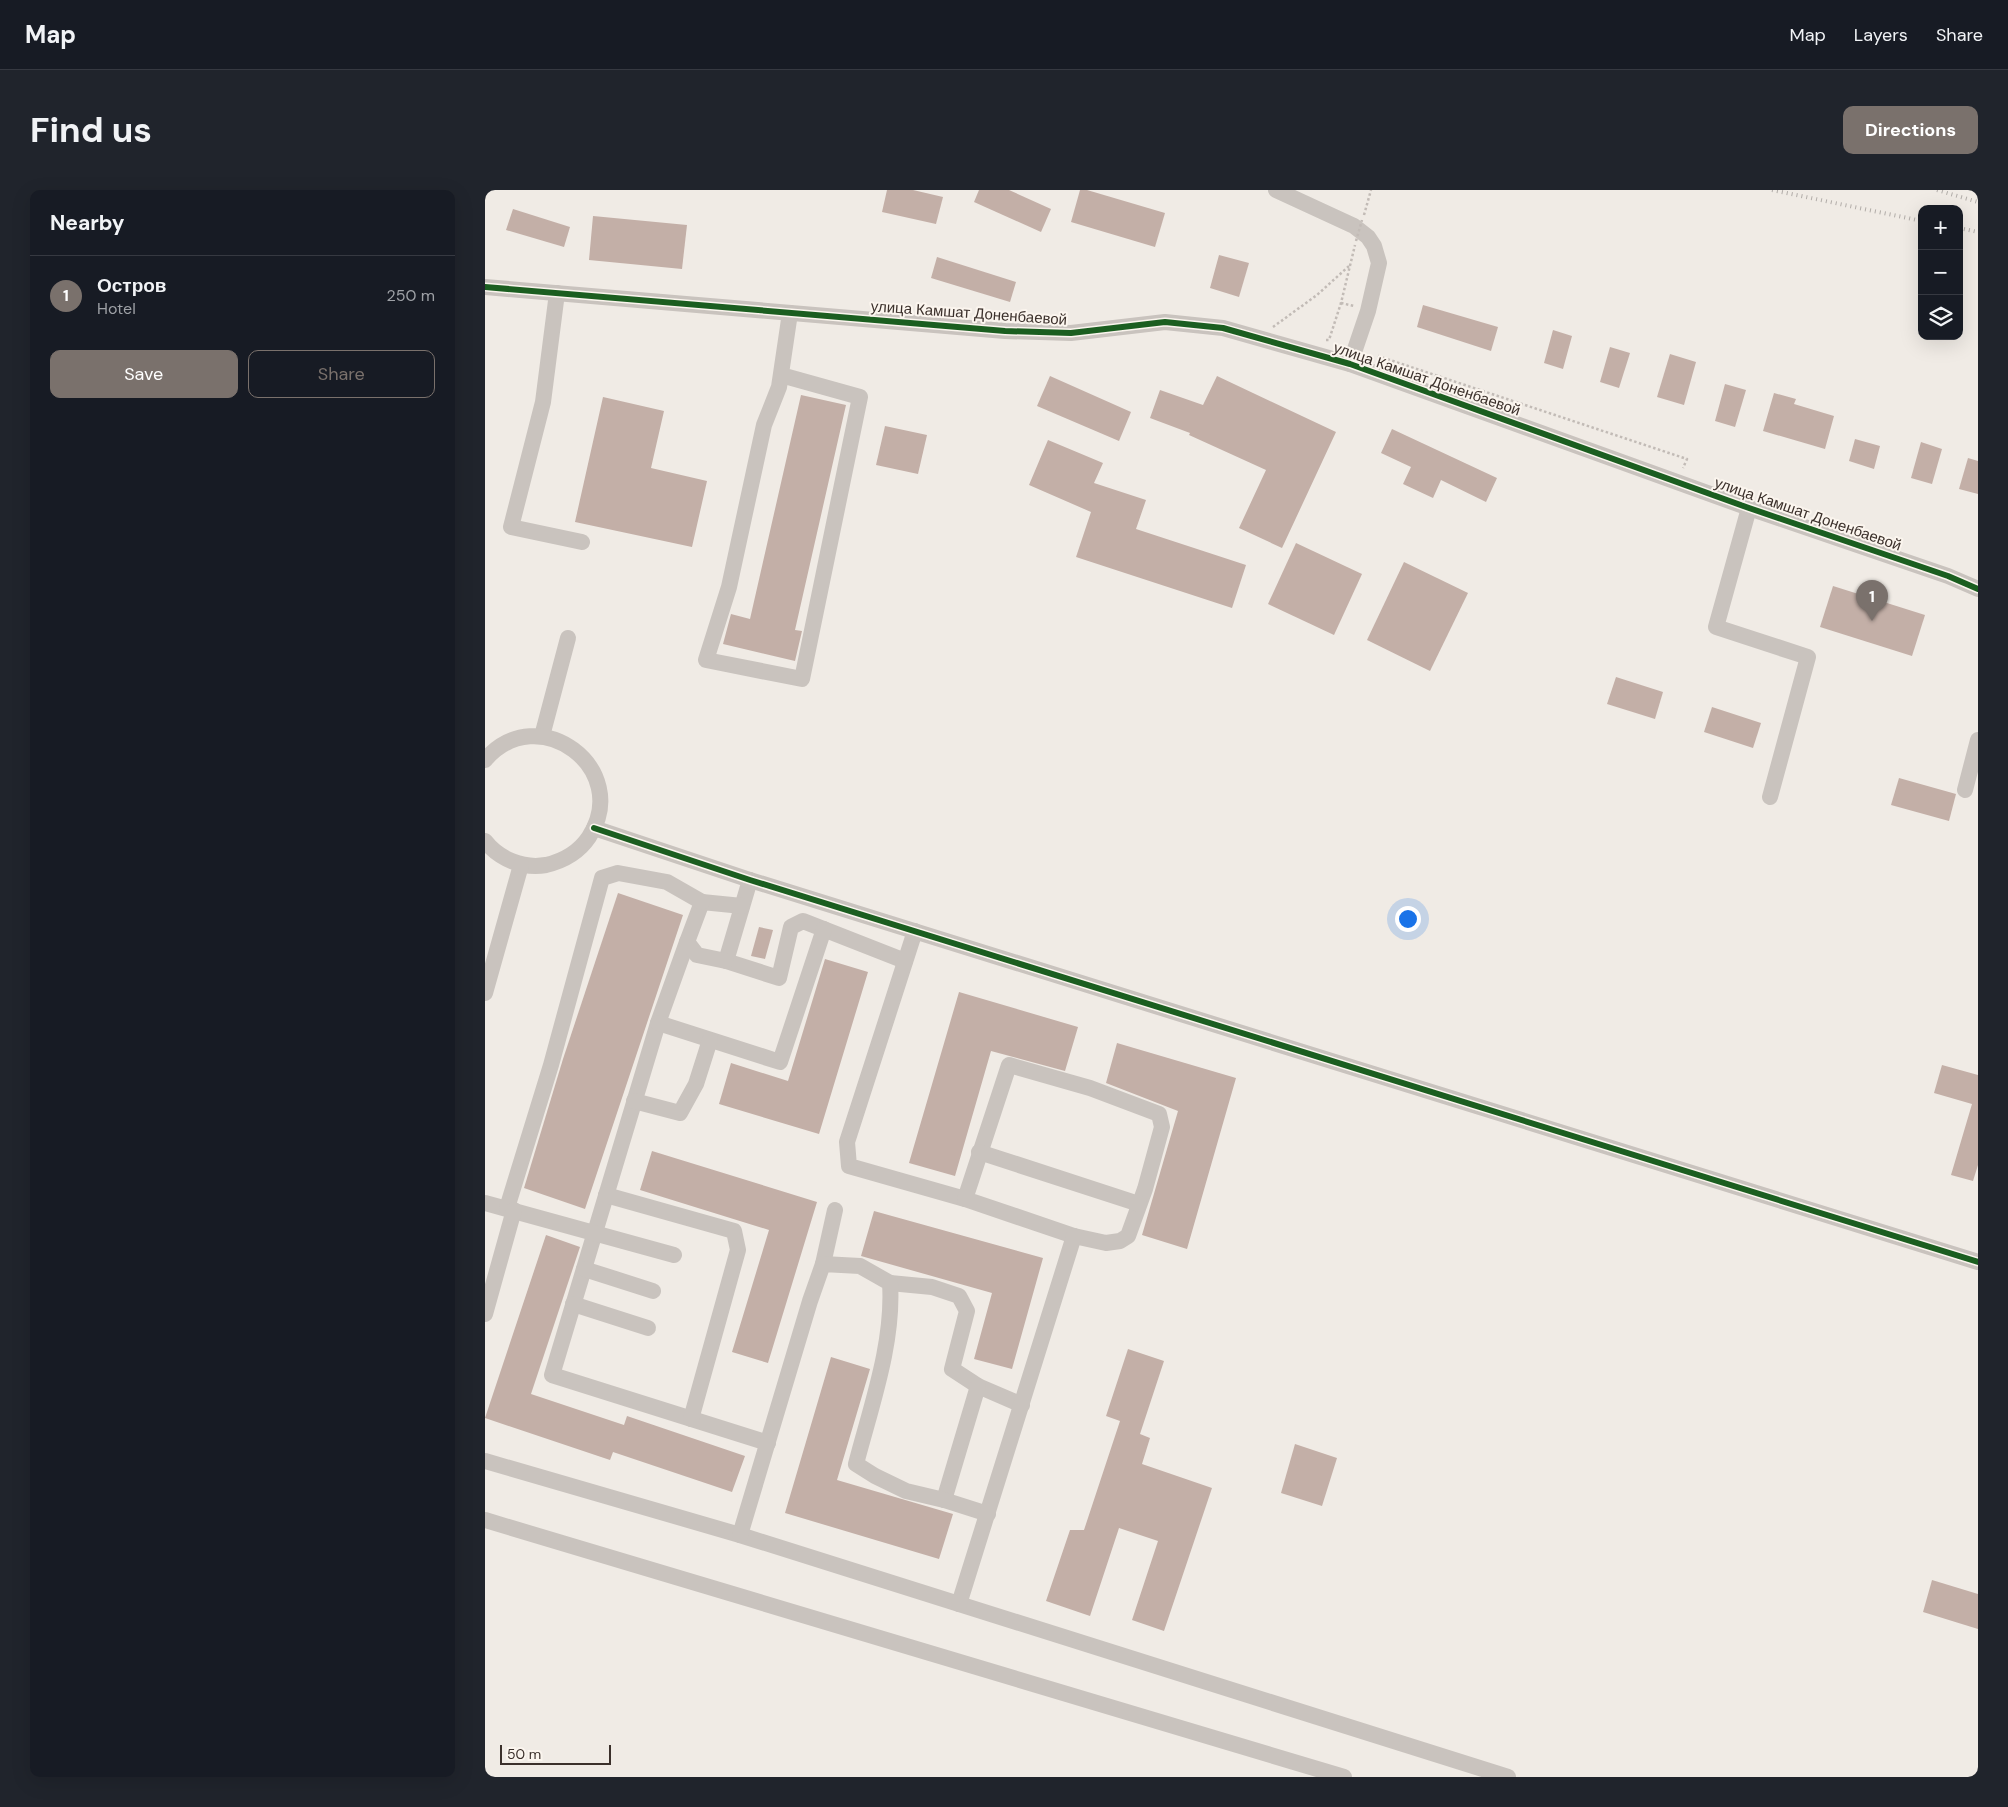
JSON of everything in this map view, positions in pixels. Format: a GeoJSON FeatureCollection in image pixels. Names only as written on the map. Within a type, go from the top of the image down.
{"type":"FeatureCollection","features":[{"type":"Feature","properties":{"kind":"street"},"geometry":{"type":"LineString","coordinates":[[1276,190],[1354,226],[1368,237],[1375,246],[1379,263],[1368,311],[1353,356]]}},
{"type":"Feature","properties":{"kind":"street","name":"улица Камшат Доненбаевой"},"geometry":{"type":"LineString","coordinates":[[485,287],[1005,331],[1071,333],[1165,322],[1223,328],[1353,356],[1677,482],[1948,576],[1978,589]]}},
{"type":"Feature","properties":{"kind":"street"},"geometry":{"type":"LineString","coordinates":[[557,293],[543,402],[511,528],[582,542]]}},
{"type":"Feature","properties":{"kind":"street"},"geometry":{"type":"LineString","coordinates":[[780,381],[860,397],[802,679],[706,660],[729,587],[764,424],[780,381],[790,313]]}},
{"type":"Feature","properties":{"kind":"street"},"geometry":{"type":"LineString","coordinates":[[1749,508],[1716,627],[1808,657],[1770,797]]}},
{"type":"Feature","properties":{"kind":"street"},"geometry":{"type":"LineString","coordinates":[[542,736],[568,638]]}},
{"type":"Feature","properties":{"kind":"street"},"geometry":{"type":"LineString","coordinates":[[485,760],[492,752],[507,742],[524,737],[542,736],[561,742],[579,753],[591,769],[599,788],[600,809],[594,828],[585,843],[572,855],[556,863],[539,866],[521,865],[505,858],[490,848],[485,842]]}},
{"type":"Feature","properties":{"kind":"street"},"geometry":{"type":"LineString","coordinates":[[1965,790],[1978,740]]}},
{"type":"Feature","properties":{"kind":"street"},"geometry":{"type":"LineString","coordinates":[[594,828],[750,880],[1978,1262]]}},
{"type":"Feature","properties":{"kind":"street"},"geometry":{"type":"LineString","coordinates":[[485,993],[521,865]]}},
{"type":"Feature","properties":{"kind":"street"},"geometry":{"type":"LineString","coordinates":[[485,1314],[511,1209],[602,878],[618,873],[667,882],[702,902],[742,906]]}},
{"type":"Feature","properties":{"kind":"street"},"geometry":{"type":"LineString","coordinates":[[726,961],[750,880]]}},
{"type":"Feature","properties":{"kind":"street"},"geometry":{"type":"LineString","coordinates":[[702,902],[658,1023],[552,1375],[768,1443]]}},
{"type":"Feature","properties":{"kind":"street"},"geometry":{"type":"LineString","coordinates":[[779,978],[791,927],[803,920],[905,961]]}},
{"type":"Feature","properties":{"kind":"street"},"geometry":{"type":"LineString","coordinates":[[658,1023],[780,1062],[823,929]]}},
{"type":"Feature","properties":{"kind":"street"},"geometry":{"type":"LineString","coordinates":[[915,931],[847,1142],[849,1166],[965,1199],[1074,1236],[1107,1243],[1120,1241],[1128,1236],[1163,1127],[1159,1114],[1090,1088],[1009,1065],[965,1199]]}},
{"type":"Feature","properties":{"kind":"street"},"geometry":{"type":"LineString","coordinates":[[687,942],[697,955],[726,961],[805,985]]}},
{"type":"Feature","properties":{"kind":"street"},"geometry":{"type":"LineString","coordinates":[[634,1101],[679,1113],[696,1084],[710,1040]]}},
{"type":"Feature","properties":{"kind":"street"},"geometry":{"type":"LineString","coordinates":[[979,1152],[1139,1204]]}},
{"type":"Feature","properties":{"kind":"street"},"geometry":{"type":"LineString","coordinates":[[606,1195],[734,1231],[738,1250],[691,1419]]}},
{"type":"Feature","properties":{"kind":"street"},"geometry":{"type":"LineString","coordinates":[[485,1204],[511,1209],[674,1255]]}},
{"type":"Feature","properties":{"kind":"street"},"geometry":{"type":"LineString","coordinates":[[740,1535],[823,1264],[835,1210]]}},
{"type":"Feature","properties":{"kind":"street"},"geometry":{"type":"LineString","coordinates":[[959,1604],[1074,1236]]}},
{"type":"Feature","properties":{"kind":"street"},"geometry":{"type":"LineString","coordinates":[[823,1264],[860,1266],[890,1283],[931,1287],[959,1296],[967,1311],[952,1369],[978,1386],[1022,1405]]}},
{"type":"Feature","properties":{"kind":"street"},"geometry":{"type":"LineString","coordinates":[[584,1269],[653,1291]]}},
{"type":"Feature","properties":{"kind":"street"},"geometry":{"type":"LineString","coordinates":[[890,1283],[891,1305],[881,1369],[856,1464],[906,1492],[943,1500],[988,1514]]}},
{"type":"Feature","properties":{"kind":"street"},"geometry":{"type":"LineString","coordinates":[[573,1304],[648,1328]]}},
{"type":"Feature","properties":{"kind":"street"},"geometry":{"type":"LineString","coordinates":[[943,1500],[978,1386]]}},
{"type":"Feature","properties":{"kind":"street"},"geometry":{"type":"LineString","coordinates":[[485,1460],[740,1535],[1508,1777]]}},
{"type":"Feature","properties":{"kind":"street"},"geometry":{"type":"LineString","coordinates":[[485,1520],[1344,1777]]}},
{"type":"Feature","properties":{"kind":"path"},"geometry":{"type":"LineString","coordinates":[[1319,338],[1329,340],[1341,303],[1371,190]]}},
{"type":"Feature","properties":{"kind":"path"},"geometry":{"type":"LineString","coordinates":[[1281,330],[1271,328],[1317,295],[1350,264]]}},
{"type":"Feature","properties":{"kind":"path"},"geometry":{"type":"LineString","coordinates":[[1353,356],[1687,459],[1677,482]]}},
{"type":"Feature","properties":{"kind":"building"},"geometry":{"type":"Polygon","coordinates":[[[887,190],[913,190],[943,197],[936,224],[882,212],[887,190]]]}},
{"type":"Feature","properties":{"kind":"building"},"geometry":{"type":"Polygon","coordinates":[[[979,190],[1009,190],[1051,209],[1041,232],[974,202],[979,190]]]}},
{"type":"Feature","properties":{"kind":"building"},"geometry":{"type":"Polygon","coordinates":[[[1080,190],[1087,190],[1165,213],[1155,247],[1071,222],[1080,190]]]}},
{"type":"Feature","properties":{"kind":"building"},"geometry":{"type":"Polygon","coordinates":[[[513,209],[570,227],[564,247],[506,230],[513,209]]]}},
{"type":"Feature","properties":{"kind":"building"},"geometry":{"type":"Polygon","coordinates":[[[593,216],[687,225],[682,269],[589,260],[593,216]]]}},
{"type":"Feature","properties":{"kind":"building"},"geometry":{"type":"Polygon","coordinates":[[[1219,255],[1249,263],[1239,297],[1210,288],[1219,255]]]}},
{"type":"Feature","properties":{"kind":"building"},"geometry":{"type":"Polygon","coordinates":[[[937,257],[1016,282],[1010,302],[931,278],[937,257]]]}},
{"type":"Feature","properties":{"kind":"building"},"geometry":{"type":"Polygon","coordinates":[[[1423,305],[1498,327],[1491,351],[1417,327],[1423,305]]]}},
{"type":"Feature","properties":{"kind":"building"},"geometry":{"type":"Polygon","coordinates":[[[1553,330],[1572,336],[1563,369],[1544,363],[1553,330]]]}},
{"type":"Feature","properties":{"kind":"building"},"geometry":{"type":"Polygon","coordinates":[[[1610,347],[1630,353],[1619,388],[1600,382],[1610,347]]]}},
{"type":"Feature","properties":{"kind":"building"},"geometry":{"type":"Polygon","coordinates":[[[1670,354],[1696,362],[1684,405],[1657,397],[1670,354]]]}},
{"type":"Feature","properties":{"kind":"building"},"geometry":{"type":"Polygon","coordinates":[[[1050,376],[1131,412],[1119,441],[1037,406],[1050,376]]]}},
{"type":"Feature","properties":{"kind":"building"},"geometry":{"type":"Polygon","coordinates":[[[1217,376],[1336,432],[1282,548],[1239,528],[1266,470],[1189,435],[1190,433],[1150,418],[1160,390],[1203,405],[1217,376]]]}},
{"type":"Feature","properties":{"kind":"building"},"geometry":{"type":"Polygon","coordinates":[[[1725,384],[1746,390],[1735,427],[1715,421],[1725,384]]]}},
{"type":"Feature","properties":{"kind":"building"},"geometry":{"type":"Polygon","coordinates":[[[1774,393],[1796,399],[1794,404],[1834,416],[1825,449],[1763,431],[1774,393]]]}},
{"type":"Feature","properties":{"kind":"building"},"geometry":{"type":"Polygon","coordinates":[[[801,395],[846,405],[795,630],[802,631],[795,661],[723,644],[731,614],[750,619],[801,395]]]}},
{"type":"Feature","properties":{"kind":"building"},"geometry":{"type":"Polygon","coordinates":[[[603,397],[664,411],[651,468],[707,481],[692,547],[575,522],[603,397]]]}},
{"type":"Feature","properties":{"kind":"building"},"geometry":{"type":"Polygon","coordinates":[[[885,426],[927,435],[918,474],[876,465],[885,426]]]}},
{"type":"Feature","properties":{"kind":"building"},"geometry":{"type":"Polygon","coordinates":[[[1392,429],[1497,478],[1486,502],[1441,480],[1433,498],[1403,484],[1411,467],[1381,453],[1392,429]]]}},
{"type":"Feature","properties":{"kind":"building"},"geometry":{"type":"Polygon","coordinates":[[[1855,439],[1880,446],[1874,469],[1849,461],[1855,439]]]}},
{"type":"Feature","properties":{"kind":"building"},"geometry":{"type":"Polygon","coordinates":[[[1048,440],[1103,463],[1094,483],[1146,500],[1136,529],[1246,565],[1232,608],[1076,557],[1091,512],[1029,485],[1048,440]]]}},
{"type":"Feature","properties":{"kind":"building"},"geometry":{"type":"Polygon","coordinates":[[[1921,442],[1942,449],[1932,484],[1911,478],[1921,442]]]}},
{"type":"Feature","properties":{"kind":"building"},"geometry":{"type":"Polygon","coordinates":[[[1968,458],[1978,461],[1978,494],[1959,489],[1968,458]]]}},
{"type":"Feature","properties":{"kind":"building"},"geometry":{"type":"Polygon","coordinates":[[[1296,543],[1362,574],[1334,635],[1268,604],[1296,543]]]}},
{"type":"Feature","properties":{"kind":"building"},"geometry":{"type":"Polygon","coordinates":[[[1404,562],[1468,593],[1430,671],[1367,640],[1404,562]]]}},
{"type":"Feature","properties":{"kind":"building"},"geometry":{"type":"Polygon","coordinates":[[[1833,586],[1925,615],[1912,656],[1820,627],[1833,586]]]}},
{"type":"Feature","properties":{"kind":"building"},"geometry":{"type":"Polygon","coordinates":[[[1616,677],[1663,692],[1655,719],[1607,704],[1616,677]]]}},
{"type":"Feature","properties":{"kind":"building"},"geometry":{"type":"Polygon","coordinates":[[[1712,707],[1761,723],[1753,748],[1704,732],[1712,707]]]}},
{"type":"Feature","properties":{"kind":"building"},"geometry":{"type":"Polygon","coordinates":[[[1899,778],[1956,794],[1949,821],[1891,805],[1899,778]]]}},
{"type":"Feature","properties":{"kind":"building"},"geometry":{"type":"Polygon","coordinates":[[[618,893],[683,915],[585,1209],[524,1188],[563,1059],[618,893]]]}},
{"type":"Feature","properties":{"kind":"building"},"geometry":{"type":"Polygon","coordinates":[[[759,927],[773,930],[765,959],[751,956],[759,927]]]}},
{"type":"Feature","properties":{"kind":"building"},"geometry":{"type":"Polygon","coordinates":[[[825,959],[868,972],[819,1134],[719,1104],[731,1063],[788,1081],[825,959]]]}},
{"type":"Feature","properties":{"kind":"building"},"geometry":{"type":"Polygon","coordinates":[[[959,992],[1078,1027],[1065,1071],[991,1051],[955,1176],[909,1163],[959,992]]]}},
{"type":"Feature","properties":{"kind":"building"},"geometry":{"type":"Polygon","coordinates":[[[1117,1043],[1236,1078],[1187,1249],[1142,1235],[1178,1111],[1106,1083],[1117,1043]]]}},
{"type":"Feature","properties":{"kind":"building"},"geometry":{"type":"Polygon","coordinates":[[[1942,1065],[1978,1075],[1978,1165],[1973,1181],[1951,1175],[1972,1104],[1934,1093],[1942,1065]]]}},
{"type":"Feature","properties":{"kind":"building"},"geometry":{"type":"Polygon","coordinates":[[[652,1151],[817,1202],[768,1363],[732,1352],[769,1230],[640,1190],[652,1151]]]}},
{"type":"Feature","properties":{"kind":"building"},"geometry":{"type":"Polygon","coordinates":[[[874,1211],[1043,1258],[1012,1369],[974,1359],[992,1293],[861,1256],[874,1211]]]}},
{"type":"Feature","properties":{"kind":"building"},"geometry":{"type":"Polygon","coordinates":[[[546,1235],[580,1247],[531,1394],[624,1425],[627,1416],[745,1456],[732,1492],[613,1452],[610,1460],[485,1418],[546,1235]]]}},
{"type":"Feature","properties":{"kind":"building"},"geometry":{"type":"Polygon","coordinates":[[[1128,1349],[1164,1361],[1140,1434],[1150,1438],[1142,1464],[1212,1488],[1164,1631],[1132,1620],[1158,1541],[1119,1528],[1090,1616],[1046,1601],[1070,1530],[1084,1530],[1120,1421],[1106,1416],[1128,1349]]]}},
{"type":"Feature","properties":{"kind":"building"},"geometry":{"type":"Polygon","coordinates":[[[831,1357],[870,1369],[837,1480],[953,1514],[939,1559],[785,1513],[831,1357]]]}},
{"type":"Feature","properties":{"kind":"building"},"geometry":{"type":"Polygon","coordinates":[[[1295,1444],[1337,1458],[1322,1506],[1281,1493],[1295,1444]]]}},
{"type":"Feature","properties":{"kind":"building"},"geometry":{"type":"Polygon","coordinates":[[[1932,1580],[1978,1594],[1978,1629],[1923,1612],[1932,1580]]]}},
{"type":"Feature","properties":{"kind":"railway"},"geometry":{"type":"LineString","coordinates":[[1772,190],[1918,220]]}},
{"type":"Feature","properties":{"kind":"railway"},"geometry":{"type":"LineString","coordinates":[[1937,190],[1978,202]]}},
{"type":"Feature","properties":{"kind":"railway"},"geometry":{"type":"LineString","coordinates":[[1963,229],[1978,232]]}},
{"type":"Feature","properties":{"kind":"cycle path"},"geometry":{"type":"LineString","coordinates":[[485,287],[1005,331],[1071,333],[1165,322],[1223,328],[1350,364],[1749,508],[1948,576],[1978,589]]}},
{"type":"Feature","properties":{"kind":"cycle path"},"geometry":{"type":"LineString","coordinates":[[594,828],[750,880],[1978,1262]]}},
{"type":"Feature","properties":{"kind":"place","name":"Остров"},"geometry":{"type":"Point","coordinates":[1872,621]}}]}
